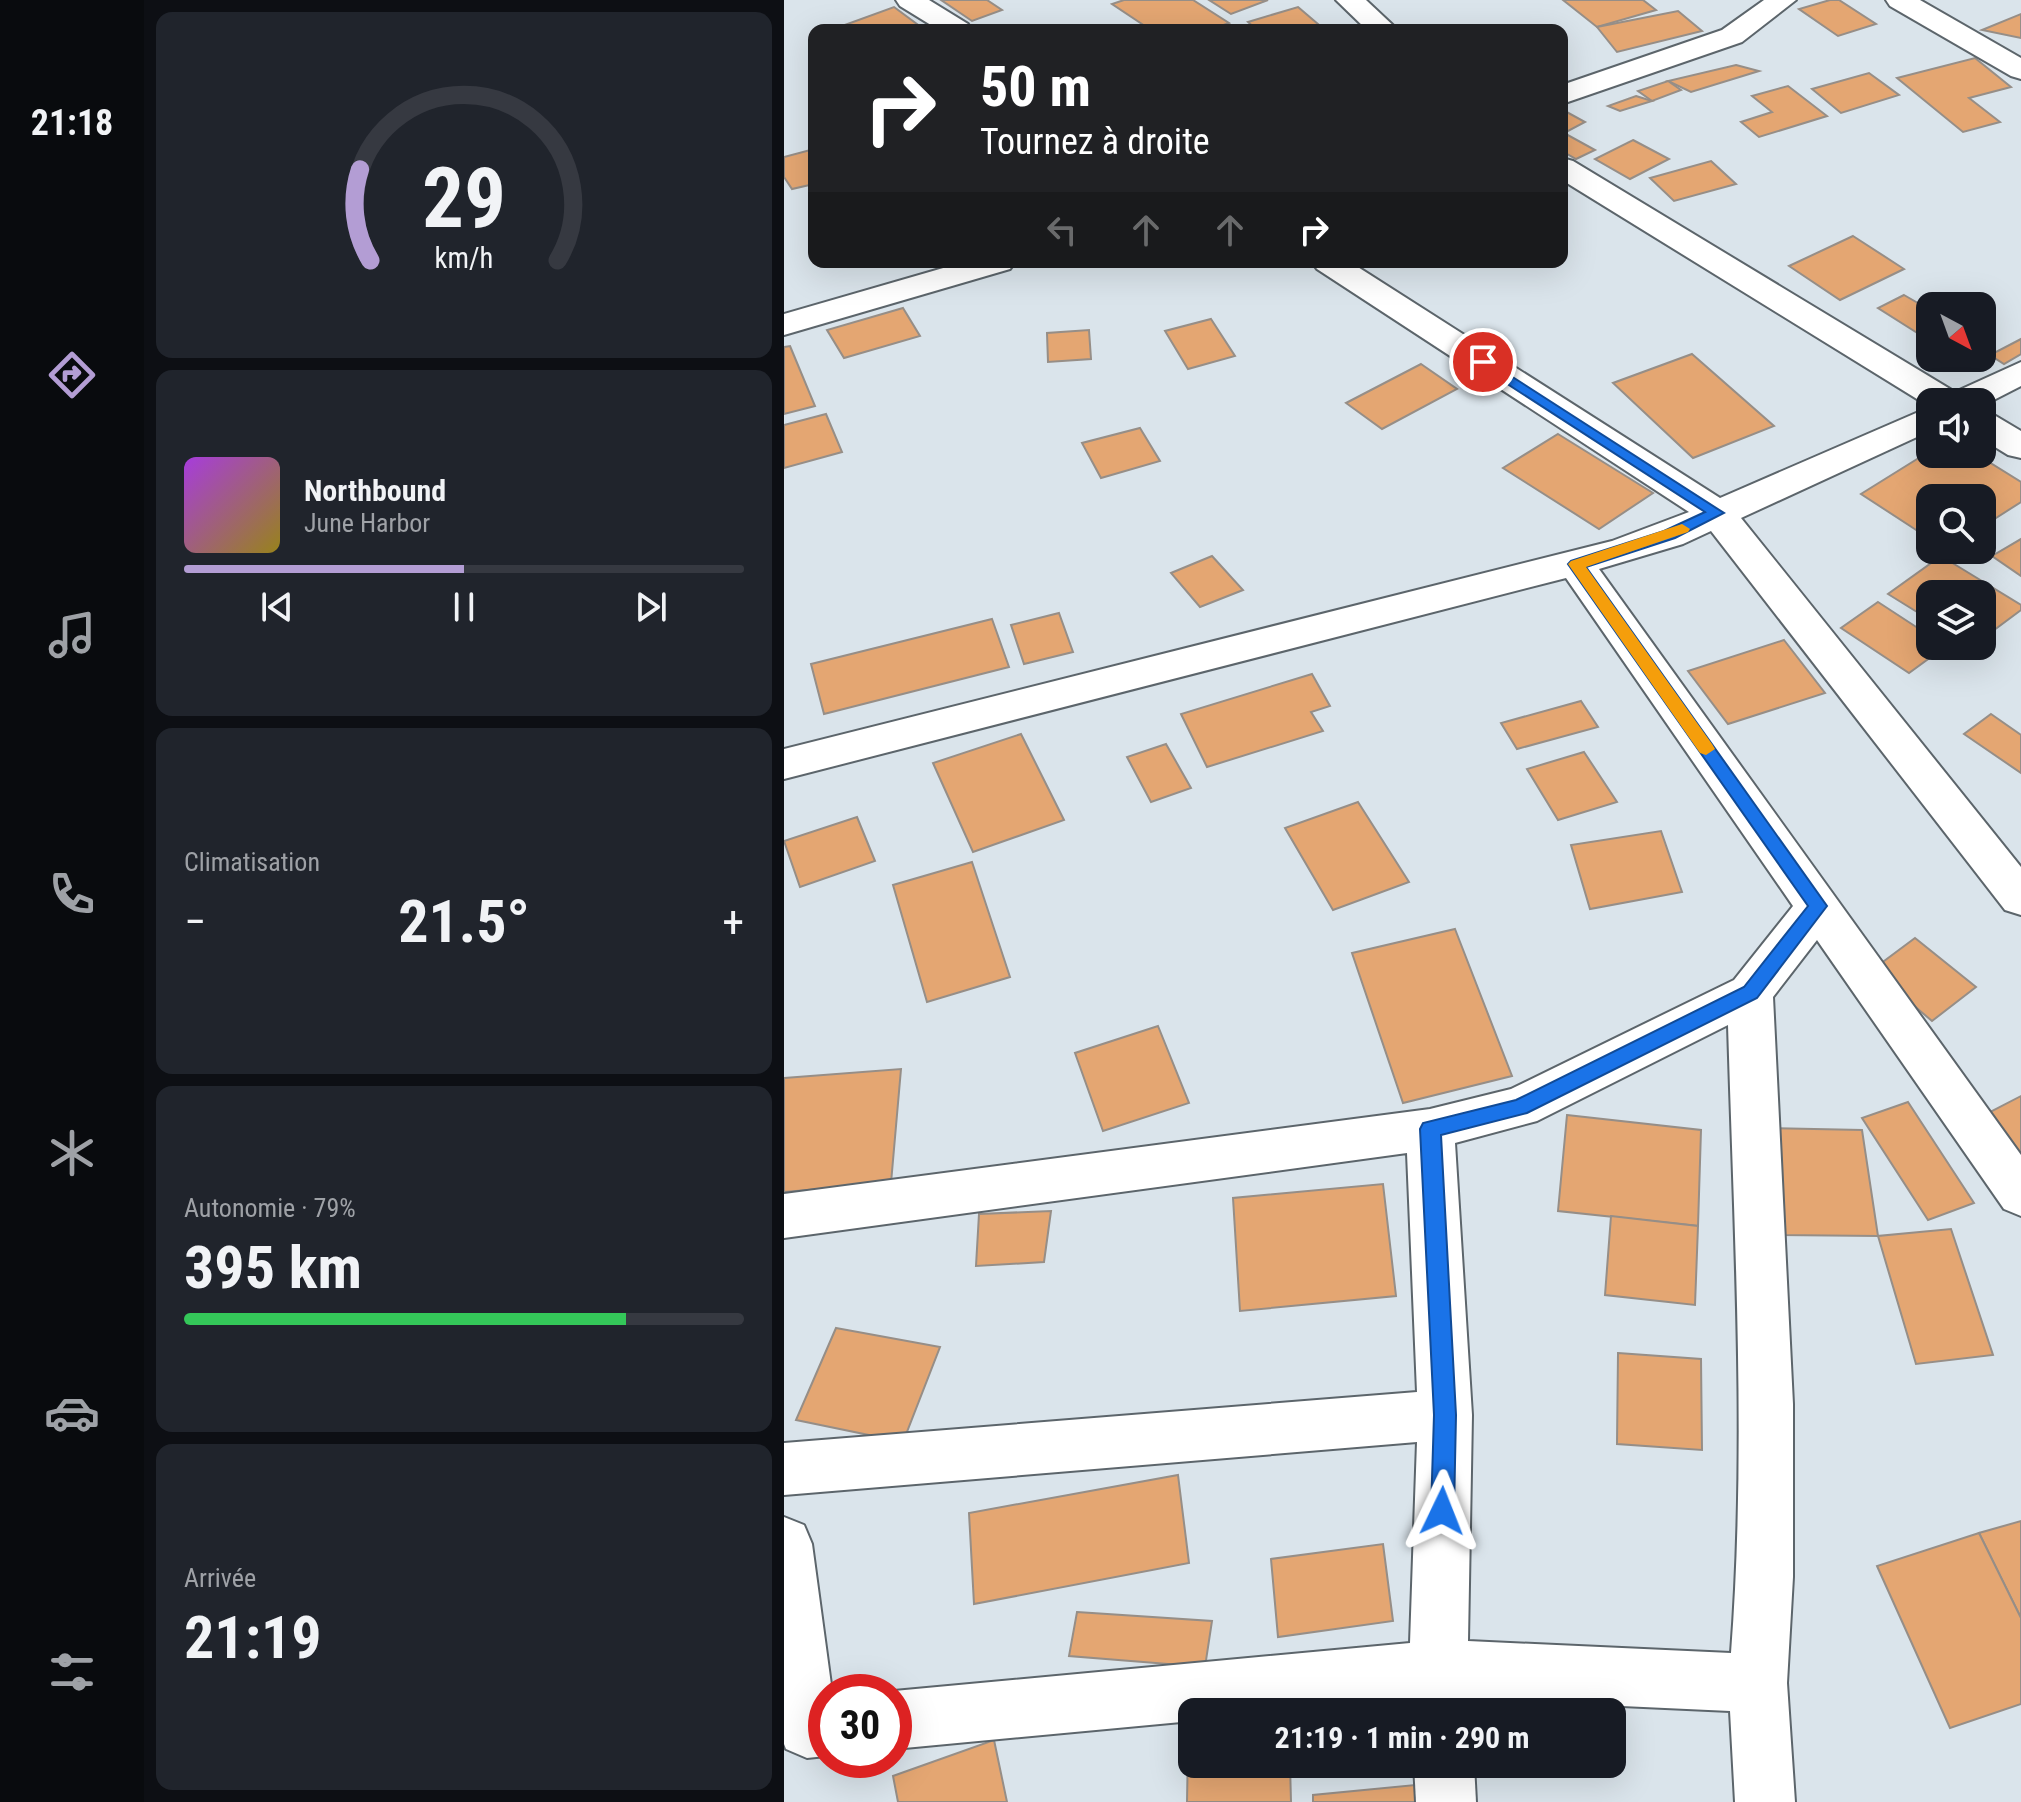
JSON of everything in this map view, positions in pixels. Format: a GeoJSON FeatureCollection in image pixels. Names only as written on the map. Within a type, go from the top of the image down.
{"type":"FeatureCollection","features":[{"type":"Feature","properties":{"kind":"street"},"geometry":{"type":"LineString","coordinates":[[910,0],[948,24]]}},
{"type":"Feature","properties":{"kind":"street"},"geometry":{"type":"LineString","coordinates":[[1350,0],[1377,24]]}},
{"type":"Feature","properties":{"kind":"street"},"geometry":{"type":"LineString","coordinates":[[1568,93],[1732,36],[1782,0]]}},
{"type":"Feature","properties":{"kind":"street"},"geometry":{"type":"LineString","coordinates":[[1900,0],[2021,70]]}},
{"type":"Feature","properties":{"kind":"street"},"geometry":{"type":"LineString","coordinates":[[1568,171],[1924,388]]}},
{"type":"Feature","properties":{"kind":"street"},"geometry":{"type":"LineString","coordinates":[[784,325],[979,268]]}},
{"type":"Feature","properties":{"kind":"street"},"geometry":{"type":"LineString","coordinates":[[1337,268],[1717,513],[2021,898]]}},
{"type":"Feature","properties":{"kind":"street"},"geometry":{"type":"LineString","coordinates":[[1990,388],[2021,372]]}},
{"type":"Feature","properties":{"kind":"street"},"geometry":{"type":"LineString","coordinates":[[784,764],[1576,564],[1670,535],[1916,424]]}},
{"type":"Feature","properties":{"kind":"street"},"geometry":{"type":"LineString","coordinates":[[1996,432],[2021,447]]}},
{"type":"Feature","properties":{"kind":"street"},"geometry":{"type":"LineString","coordinates":[[1576,564],[2021,1194]]}},
{"type":"Feature","properties":{"kind":"street"},"geometry":{"type":"LineString","coordinates":[[784,1216],[1430,1129],[1520,1107],[1750,993],[1818,906]]}},
{"type":"Feature","properties":{"kind":"street"},"geometry":{"type":"LineString","coordinates":[[1750,993],[1766,1404],[1765,1577],[1758,1683],[1765,1802]]}},
{"type":"Feature","properties":{"kind":"street"},"geometry":{"type":"LineString","coordinates":[[1430,1129],[1445,1415],[1439,1691]]}},
{"type":"Feature","properties":{"kind":"street"},"geometry":{"type":"LineString","coordinates":[[784,1469],[1445,1415]]}},
{"type":"Feature","properties":{"kind":"street"},"geometry":{"type":"LineString","coordinates":[[784,1544],[808,1728]]}},
{"type":"Feature","properties":{"kind":"street"},"geometry":{"type":"LineString","coordinates":[[912,1719],[1439,1691],[1758,1683]]}},
{"type":"Feature","properties":{"kind":"street"},"geometry":{"type":"LineString","coordinates":[[1445,1778],[1446,1802]]}},
{"type":"Feature","properties":{"kind":"building"},"geometry":{"type":"Polygon","coordinates":[[[941,0],[987,0],[1002,10],[972,21],[941,0]]]}},
{"type":"Feature","properties":{"kind":"building"},"geometry":{"type":"Polygon","coordinates":[[[1124,0],[1193,0],[1229,23],[1142,24],[1112,4],[1124,0]]]}},
{"type":"Feature","properties":{"kind":"building"},"geometry":{"type":"Polygon","coordinates":[[[1209,0],[1268,0],[1231,14],[1209,0]]]}},
{"type":"Feature","properties":{"kind":"building"},"geometry":{"type":"Polygon","coordinates":[[[1563,0],[1643,0],[1656,10],[1597,27],[1563,0]]]}},
{"type":"Feature","properties":{"kind":"building"},"geometry":{"type":"Polygon","coordinates":[[[1839,0],[1876,24],[1838,36],[1799,9],[1839,0]]]}},
{"type":"Feature","properties":{"kind":"building"},"geometry":{"type":"Polygon","coordinates":[[[894,7],[917,24],[847,24],[894,7]]]}},
{"type":"Feature","properties":{"kind":"building"},"geometry":{"type":"Polygon","coordinates":[[[1298,7],[1318,24],[1250,24],[1248,22],[1298,7]]]}},
{"type":"Feature","properties":{"kind":"building"},"geometry":{"type":"Polygon","coordinates":[[[1678,11],[1702,31],[1617,52],[1597,27],[1678,11]]]}},
{"type":"Feature","properties":{"kind":"building"},"geometry":{"type":"Polygon","coordinates":[[[2021,14],[2021,38],[1982,30],[2021,14]]]}},
{"type":"Feature","properties":{"kind":"building"},"geometry":{"type":"Polygon","coordinates":[[[1975,58],[2011,87],[1969,98],[2000,122],[1963,132],[1897,78],[1975,58]]]}},
{"type":"Feature","properties":{"kind":"building"},"geometry":{"type":"Polygon","coordinates":[[[1736,65],[1759,71],[1691,92],[1668,81],[1736,65]]]}},
{"type":"Feature","properties":{"kind":"building"},"geometry":{"type":"Polygon","coordinates":[[[1869,73],[1899,95],[1841,113],[1812,89],[1869,73]]]}},
{"type":"Feature","properties":{"kind":"building"},"geometry":{"type":"Polygon","coordinates":[[[1668,81],[1681,90],[1652,101],[1638,91],[1668,81]]]}},
{"type":"Feature","properties":{"kind":"building"},"geometry":{"type":"Polygon","coordinates":[[[1788,86],[1827,116],[1759,137],[1741,122],[1772,112],[1752,96],[1788,86]]]}},
{"type":"Feature","properties":{"kind":"building"},"geometry":{"type":"Polygon","coordinates":[[[1636,96],[1652,101],[1620,111],[1608,106],[1636,96]]]}},
{"type":"Feature","properties":{"kind":"building"},"geometry":{"type":"Polygon","coordinates":[[[1568,113],[1585,122],[1568,131],[1568,113]]]}},
{"type":"Feature","properties":{"kind":"building"},"geometry":{"type":"Polygon","coordinates":[[[1568,135],[1595,150],[1576,159],[1568,154],[1568,135]]]}},
{"type":"Feature","properties":{"kind":"building"},"geometry":{"type":"Polygon","coordinates":[[[1633,140],[1669,159],[1630,179],[1595,159],[1633,140]]]}},
{"type":"Feature","properties":{"kind":"building"},"geometry":{"type":"Polygon","coordinates":[[[808,151],[808,185],[792,189],[784,177],[784,157],[808,151]]]}},
{"type":"Feature","properties":{"kind":"building"},"geometry":{"type":"Polygon","coordinates":[[[1711,161],[1736,184],[1674,201],[1650,178],[1711,161]]]}},
{"type":"Feature","properties":{"kind":"building"},"geometry":{"type":"Polygon","coordinates":[[[1853,236],[1904,269],[1840,300],[1789,266],[1853,236]]]}},
{"type":"Feature","properties":{"kind":"building"},"geometry":{"type":"Polygon","coordinates":[[[1904,295],[1916,302],[1916,332],[1878,308],[1904,295]]]}},
{"type":"Feature","properties":{"kind":"building"},"geometry":{"type":"Polygon","coordinates":[[[903,308],[920,336],[844,358],[827,330],[903,308]]]}},
{"type":"Feature","properties":{"kind":"building"},"geometry":{"type":"Polygon","coordinates":[[[1211,319],[1235,356],[1188,369],[1165,331],[1211,319]]]}},
{"type":"Feature","properties":{"kind":"building"},"geometry":{"type":"Polygon","coordinates":[[[1089,330],[1091,359],[1048,362],[1047,333],[1089,330]]]}},
{"type":"Feature","properties":{"kind":"building"},"geometry":{"type":"Polygon","coordinates":[[[2021,339],[2021,354],[2004,364],[1996,359],[1996,352],[2021,339]]]}},
{"type":"Feature","properties":{"kind":"building"},"geometry":{"type":"Polygon","coordinates":[[[790,346],[815,406],[784,414],[784,347],[790,346]]]}},
{"type":"Feature","properties":{"kind":"building"},"geometry":{"type":"Polygon","coordinates":[[[1692,354],[1774,426],[1693,458],[1613,383],[1692,354]]]}},
{"type":"Feature","properties":{"kind":"building"},"geometry":{"type":"Polygon","coordinates":[[[1421,364],[1457,389],[1382,429],[1346,403],[1421,364]]]}},
{"type":"Feature","properties":{"kind":"building"},"geometry":{"type":"Polygon","coordinates":[[[826,414],[842,452],[784,468],[784,425],[826,414]]]}},
{"type":"Feature","properties":{"kind":"building"},"geometry":{"type":"Polygon","coordinates":[[[1140,428],[1160,461],[1101,478],[1082,443],[1140,428]]]}},
{"type":"Feature","properties":{"kind":"building"},"geometry":{"type":"Polygon","coordinates":[[[1558,434],[1653,493],[1599,529],[1503,468],[1558,434]]]}},
{"type":"Feature","properties":{"kind":"building"},"geometry":{"type":"Polygon","coordinates":[[[1916,460],[1916,468],[1996,466],[2021,482],[2021,502],[1996,518],[1996,484],[1916,484],[1916,530],[1861,494],[1916,460]]]}},
{"type":"Feature","properties":{"kind":"building"},"geometry":{"type":"Polygon","coordinates":[[[2021,539],[2021,576],[1996,559],[1996,554],[2021,539]]]}},
{"type":"Feature","properties":{"kind":"building"},"geometry":{"type":"Polygon","coordinates":[[[1212,556],[1243,590],[1200,607],[1171,573],[1212,556]]]}},
{"type":"Feature","properties":{"kind":"building"},"geometry":{"type":"Polygon","coordinates":[[[1930,564],[1954,564],[1980,580],[1916,580],[1916,611],[1888,594],[1930,564]]]}},
{"type":"Feature","properties":{"kind":"building"},"geometry":{"type":"Polygon","coordinates":[[[1996,590],[2021,605],[2021,610],[1996,629],[1996,590]]]}},
{"type":"Feature","properties":{"kind":"building"},"geometry":{"type":"Polygon","coordinates":[[[1878,602],[1916,627],[1916,660],[1927,660],[1909,673],[1841,628],[1878,602]]]}},
{"type":"Feature","properties":{"kind":"building"},"geometry":{"type":"Polygon","coordinates":[[[1059,613],[1073,652],[1024,664],[1011,625],[1059,613]]]}},
{"type":"Feature","properties":{"kind":"building"},"geometry":{"type":"Polygon","coordinates":[[[992,619],[1009,667],[824,714],[811,664],[992,619]]]}},
{"type":"Feature","properties":{"kind":"building"},"geometry":{"type":"Polygon","coordinates":[[[1784,640],[1825,693],[1728,724],[1688,671],[1784,640]]]}},
{"type":"Feature","properties":{"kind":"building"},"geometry":{"type":"Polygon","coordinates":[[[1312,674],[1330,706],[1311,712],[1323,731],[1207,767],[1181,714],[1312,674]]]}},
{"type":"Feature","properties":{"kind":"building"},"geometry":{"type":"Polygon","coordinates":[[[1581,701],[1598,727],[1517,749],[1501,723],[1581,701]]]}},
{"type":"Feature","properties":{"kind":"building"},"geometry":{"type":"Polygon","coordinates":[[[1991,714],[2021,735],[2021,773],[1964,734],[1991,714]]]}},
{"type":"Feature","properties":{"kind":"building"},"geometry":{"type":"Polygon","coordinates":[[[1021,734],[1064,820],[973,852],[933,763],[1021,734]]]}},
{"type":"Feature","properties":{"kind":"building"},"geometry":{"type":"Polygon","coordinates":[[[1166,744],[1191,788],[1151,802],[1127,757],[1166,744]]]}},
{"type":"Feature","properties":{"kind":"building"},"geometry":{"type":"Polygon","coordinates":[[[1584,752],[1617,802],[1558,820],[1527,769],[1584,752]]]}},
{"type":"Feature","properties":{"kind":"building"},"geometry":{"type":"Polygon","coordinates":[[[1358,802],[1409,882],[1333,910],[1285,828],[1358,802]]]}},
{"type":"Feature","properties":{"kind":"building"},"geometry":{"type":"Polygon","coordinates":[[[857,817],[875,861],[800,887],[784,841],[857,817]]]}},
{"type":"Feature","properties":{"kind":"building"},"geometry":{"type":"Polygon","coordinates":[[[1661,831],[1682,892],[1590,909],[1571,845],[1661,831]]]}},
{"type":"Feature","properties":{"kind":"building"},"geometry":{"type":"Polygon","coordinates":[[[972,862],[1010,977],[927,1002],[893,885],[972,862]]]}},
{"type":"Feature","properties":{"kind":"building"},"geometry":{"type":"Polygon","coordinates":[[[1455,929],[1512,1076],[1403,1103],[1352,953],[1455,929]]]}},
{"type":"Feature","properties":{"kind":"building"},"geometry":{"type":"Polygon","coordinates":[[[1915,938],[1976,987],[1932,1021],[1872,970],[1915,938]]]}},
{"type":"Feature","properties":{"kind":"building"},"geometry":{"type":"Polygon","coordinates":[[[1158,1026],[1189,1103],[1103,1131],[1075,1053],[1158,1026]]]}},
{"type":"Feature","properties":{"kind":"building"},"geometry":{"type":"Polygon","coordinates":[[[901,1069],[891,1183],[784,1192],[784,1078],[901,1069]]]}},
{"type":"Feature","properties":{"kind":"building"},"geometry":{"type":"Polygon","coordinates":[[[2021,1096],[2021,1157],[1988,1113],[2021,1096]]]}},
{"type":"Feature","properties":{"kind":"building"},"geometry":{"type":"Polygon","coordinates":[[[1908,1102],[1974,1203],[1928,1220],[1862,1118],[1908,1102]]]}},
{"type":"Feature","properties":{"kind":"building"},"geometry":{"type":"Polygon","coordinates":[[[1567,1115],[1701,1130],[1698,1226],[1558,1211],[1567,1115]]]}},
{"type":"Feature","properties":{"kind":"building"},"geometry":{"type":"Polygon","coordinates":[[[1768,1128],[1862,1130],[1878,1236],[1779,1235],[1768,1128]]]}},
{"type":"Feature","properties":{"kind":"building"},"geometry":{"type":"Polygon","coordinates":[[[1383,1184],[1396,1296],[1240,1311],[1233,1198],[1383,1184]]]}},
{"type":"Feature","properties":{"kind":"building"},"geometry":{"type":"Polygon","coordinates":[[[1051,1211],[1044,1262],[976,1266],[979,1214],[1051,1211]]]}},
{"type":"Feature","properties":{"kind":"building"},"geometry":{"type":"Polygon","coordinates":[[[1611,1216],[1698,1226],[1695,1305],[1605,1295],[1611,1216]]]}},
{"type":"Feature","properties":{"kind":"building"},"geometry":{"type":"Polygon","coordinates":[[[1951,1229],[1993,1355],[1916,1364],[1878,1236],[1951,1229]]]}},
{"type":"Feature","properties":{"kind":"building"},"geometry":{"type":"Polygon","coordinates":[[[836,1328],[940,1347],[903,1442],[796,1420],[836,1328]]]}},
{"type":"Feature","properties":{"kind":"building"},"geometry":{"type":"Polygon","coordinates":[[[1618,1353],[1701,1359],[1702,1450],[1617,1444],[1618,1353]]]}},
{"type":"Feature","properties":{"kind":"building"},"geometry":{"type":"Polygon","coordinates":[[[1178,1475],[1189,1563],[974,1604],[969,1513],[1178,1475]]]}},
{"type":"Feature","properties":{"kind":"building"},"geometry":{"type":"Polygon","coordinates":[[[2021,1521],[2021,1618],[1979,1533],[2021,1521]]]}},
{"type":"Feature","properties":{"kind":"building"},"geometry":{"type":"Polygon","coordinates":[[[1979,1533],[2021,1618],[2021,1704],[1950,1728],[1877,1566],[1979,1533]]]}},
{"type":"Feature","properties":{"kind":"building"},"geometry":{"type":"Polygon","coordinates":[[[1383,1544],[1393,1621],[1278,1637],[1271,1559],[1383,1544]]]}},
{"type":"Feature","properties":{"kind":"building"},"geometry":{"type":"Polygon","coordinates":[[[1077,1612],[1212,1621],[1205,1667],[1069,1656],[1077,1612]]]}},
{"type":"Feature","properties":{"kind":"building"},"geometry":{"type":"Polygon","coordinates":[[[994,1740],[1007,1802],[898,1802],[893,1778],[912,1778],[912,1769],[994,1740]]]}},
{"type":"Feature","properties":{"kind":"building"},"geometry":{"type":"Polygon","coordinates":[[[1187,1778],[1290,1778],[1291,1802],[1187,1802],[1187,1778]]]}},
{"type":"Feature","properties":{"kind":"building"},"geometry":{"type":"Polygon","coordinates":[[[1415,1785],[1417,1802],[1313,1802],[1313,1795],[1415,1785]]]}},
{"type":"Feature","properties":{"kind":"slow traffic"},"geometry":{"type":"LineString","coordinates":[[1682,529],[1576,564],[1706,749]]}},
{"type":"Feature","properties":{"kind":"route"},"geometry":{"type":"LineString","coordinates":[[1442,1511],[1445,1415],[1430,1129],[1520,1107],[1750,993],[1818,906],[1576,564],[1670,535],[1717,513],[1483,362]]}}]}
